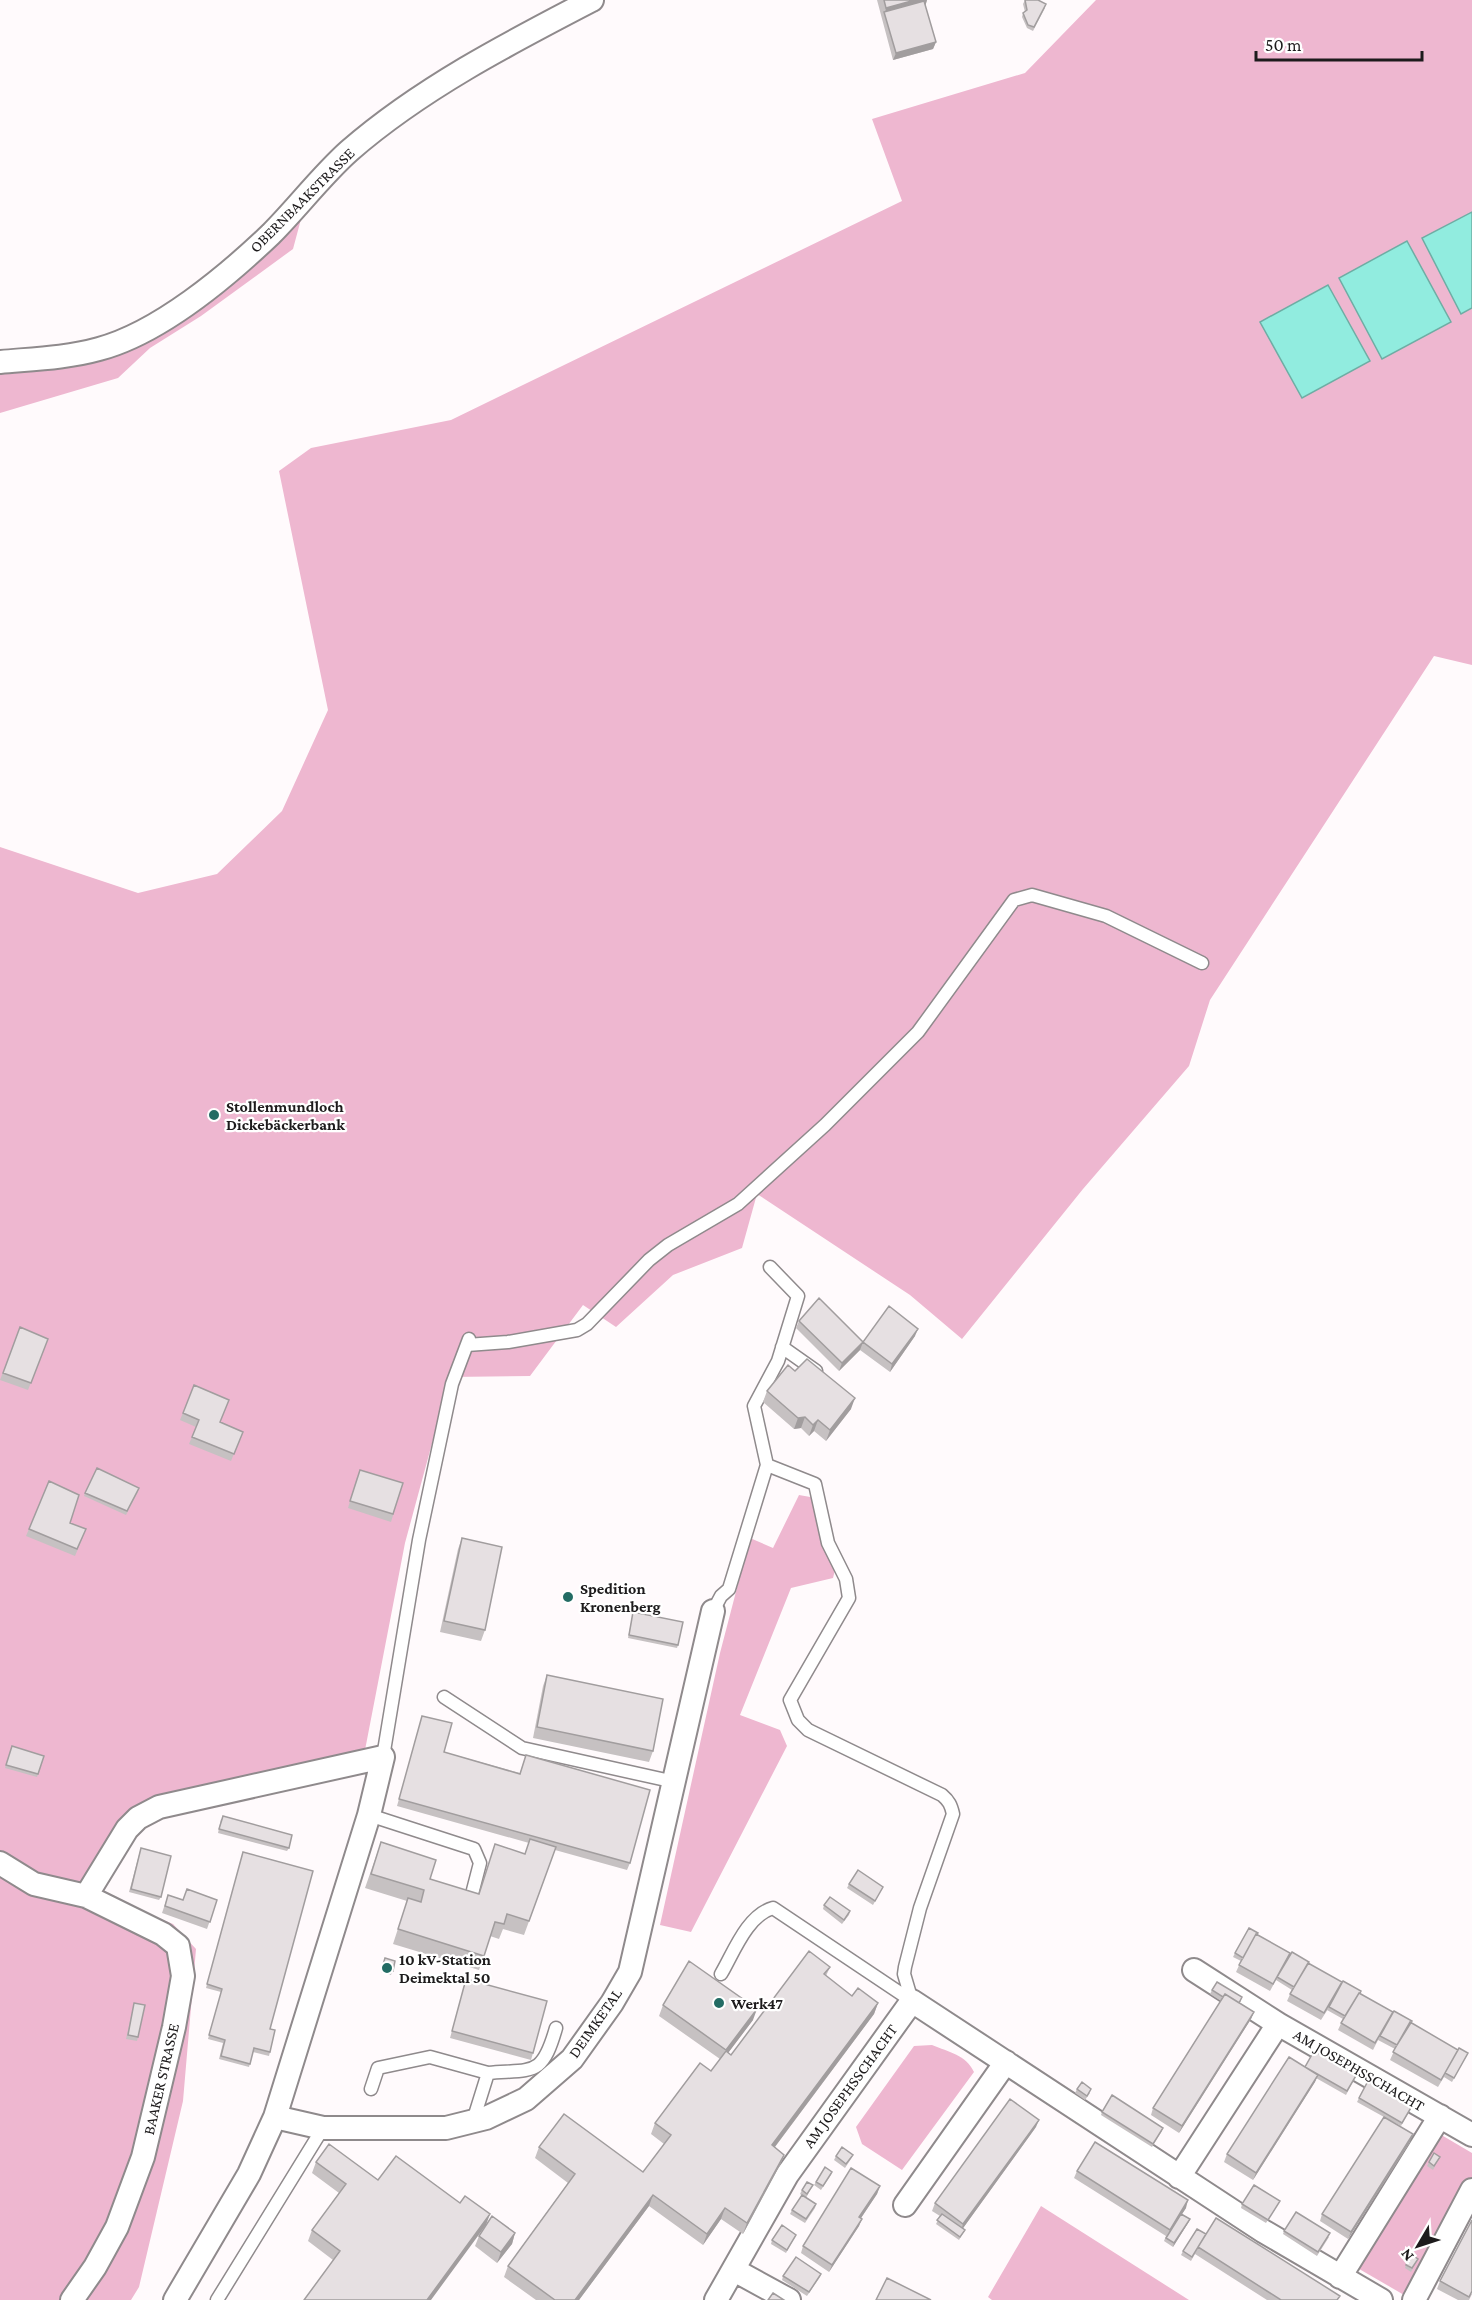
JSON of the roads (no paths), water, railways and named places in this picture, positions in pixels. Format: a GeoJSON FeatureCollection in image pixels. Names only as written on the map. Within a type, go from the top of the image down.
{"type":"FeatureCollection","features":[{"type":"Feature","properties":{"kind":"street","name":"OBERNBAAKSTRASSE"},"geometry":{"type":"LineString","coordinates":[[0,362],[64,356],[101,349],[148,328],[175,312],[202,294],[271,233],[348,152],[378,128],[413,103],[489,56],[592,0]]}},
{"type":"Feature","properties":{"kind":"street","name":"DEIMKETAL"},"geometry":{"type":"LineString","coordinates":[[275,2116],[323,2128],[446,2128],[473,2121],[526,2099],[572,2059],[612,2003],[630,1972],[714,1611]]}},
{"type":"Feature","properties":{"kind":"street"},"geometry":{"type":"LineString","coordinates":[[86,1896],[127,1829],[138,1818],[159,1807],[383,1757],[369,1815],[275,2116],[249,2174],[175,2300]]}},
{"type":"Feature","properties":{"kind":"street","name":"BAAKER STRASSE"},"geometry":{"type":"LineString","coordinates":[[0,1863],[34,1884],[86,1896],[163,1934],[178,1946],[183,1976],[174,2027],[143,2157],[117,2227],[95,2267],[72,2300]]}},
{"type":"Feature","properties":{"kind":"street","name":"AM JOSEPHSSCHACHT"},"geometry":{"type":"LineString","coordinates":[[1194,1970],[1278,2024],[1472,2135]]}},
{"type":"Feature","properties":{"kind":"street"},"geometry":{"type":"LineString","coordinates":[[912,2001],[1179,2177],[1381,2300]]}},
{"type":"Feature","properties":{"kind":"street","name":"AM JOSEPHSSCHACHT"},"geometry":{"type":"LineString","coordinates":[[716,2300],[788,2175],[912,2001]]}},
{"type":"Feature","properties":{"kind":"street","name":"AM JOSEPHSSCHACHT"},"geometry":{"type":"LineString","coordinates":[[1179,2177],[1278,2024]]}},
{"type":"Feature","properties":{"kind":"street"},"geometry":{"type":"LineString","coordinates":[[905,2205],[1006,2062]]}},
{"type":"Feature","properties":{"kind":"street","name":"AM JOSEPHSSCHACHT"},"geometry":{"type":"LineString","coordinates":[[1340,2277],[1440,2116]]}},
{"type":"Feature","properties":{"kind":"street"},"geometry":{"type":"LineString","coordinates":[[1414,2300],[1472,2190]]}},
{"type":"Feature","properties":{"kind":"street"},"geometry":{"type":"LineString","coordinates":[[735,2270],[789,2300]]}},
{"type":"Feature","properties":{"kind":"lane"},"geometry":{"type":"LineString","coordinates":[[383,1757],[419,1540],[452,1384],[469,1341],[508,1342],[578,1330],[668,1245],[738,1204],[825,1125],[918,1032],[1014,900],[1032,895],[1106,915],[1202,963]]}},
{"type":"Feature","properties":{"kind":"lane"},"geometry":{"type":"LineString","coordinates":[[714,1611],[721,1596],[729,1589],[767,1465],[754,1406],[778,1361],[798,1296],[770,1267]]}},
{"type":"Feature","properties":{"kind":"lane"},"geometry":{"type":"LineString","coordinates":[[782,1347],[828,1379]]}},
{"type":"Feature","properties":{"kind":"lane"},"geometry":{"type":"LineString","coordinates":[[767,1465],[815,1484],[828,1543],[848,1586],[849,1598],[790,1700],[798,1720],[808,1730],[942,1795],[949,1800],[952,1808],[953,1814],[920,1908],[905,1967],[904,1974],[912,2001]]}},
{"type":"Feature","properties":{"kind":"lane"},"geometry":{"type":"LineString","coordinates":[[444,1697],[522,1748],[675,1782]]}},
{"type":"Feature","properties":{"kind":"lane"},"geometry":{"type":"LineString","coordinates":[[369,1815],[491,1852]]}},
{"type":"Feature","properties":{"kind":"lane"},"geometry":{"type":"LineString","coordinates":[[468,1845],[477,1853],[480,1863],[472,1894]]}},
{"type":"Feature","properties":{"kind":"lane"},"geometry":{"type":"LineString","coordinates":[[721,1974],[750,1924],[773,1908],[912,2001]]}},
{"type":"Feature","properties":{"kind":"lane"},"geometry":{"type":"LineString","coordinates":[[371,2089],[378,2068],[430,2057],[488,2073],[533,2069],[548,2058],[556,2028]]}},
{"type":"Feature","properties":{"kind":"lane"},"geometry":{"type":"LineString","coordinates":[[473,2121],[488,2073]]}},
{"type":"Feature","properties":{"kind":"lane"},"geometry":{"type":"LineString","coordinates":[[217,2300],[323,2128]]}},
{"type":"Feature","properties":{"kind":"place","name":"Stollenmundloch Dickebäckerbank"},"geometry":{"type":"Point","coordinates":[214,1115]}},
{"type":"Feature","properties":{"kind":"place","name":"Spedition Kronenberg"},"geometry":{"type":"Point","coordinates":[568,1597]}},
{"type":"Feature","properties":{"kind":"place","name":"10 kV-Station Deimektal 50"},"geometry":{"type":"Point","coordinates":[387,1968]}},
{"type":"Feature","properties":{"kind":"place","name":"Werk47"},"geometry":{"type":"Point","coordinates":[719,2003]}}]}
